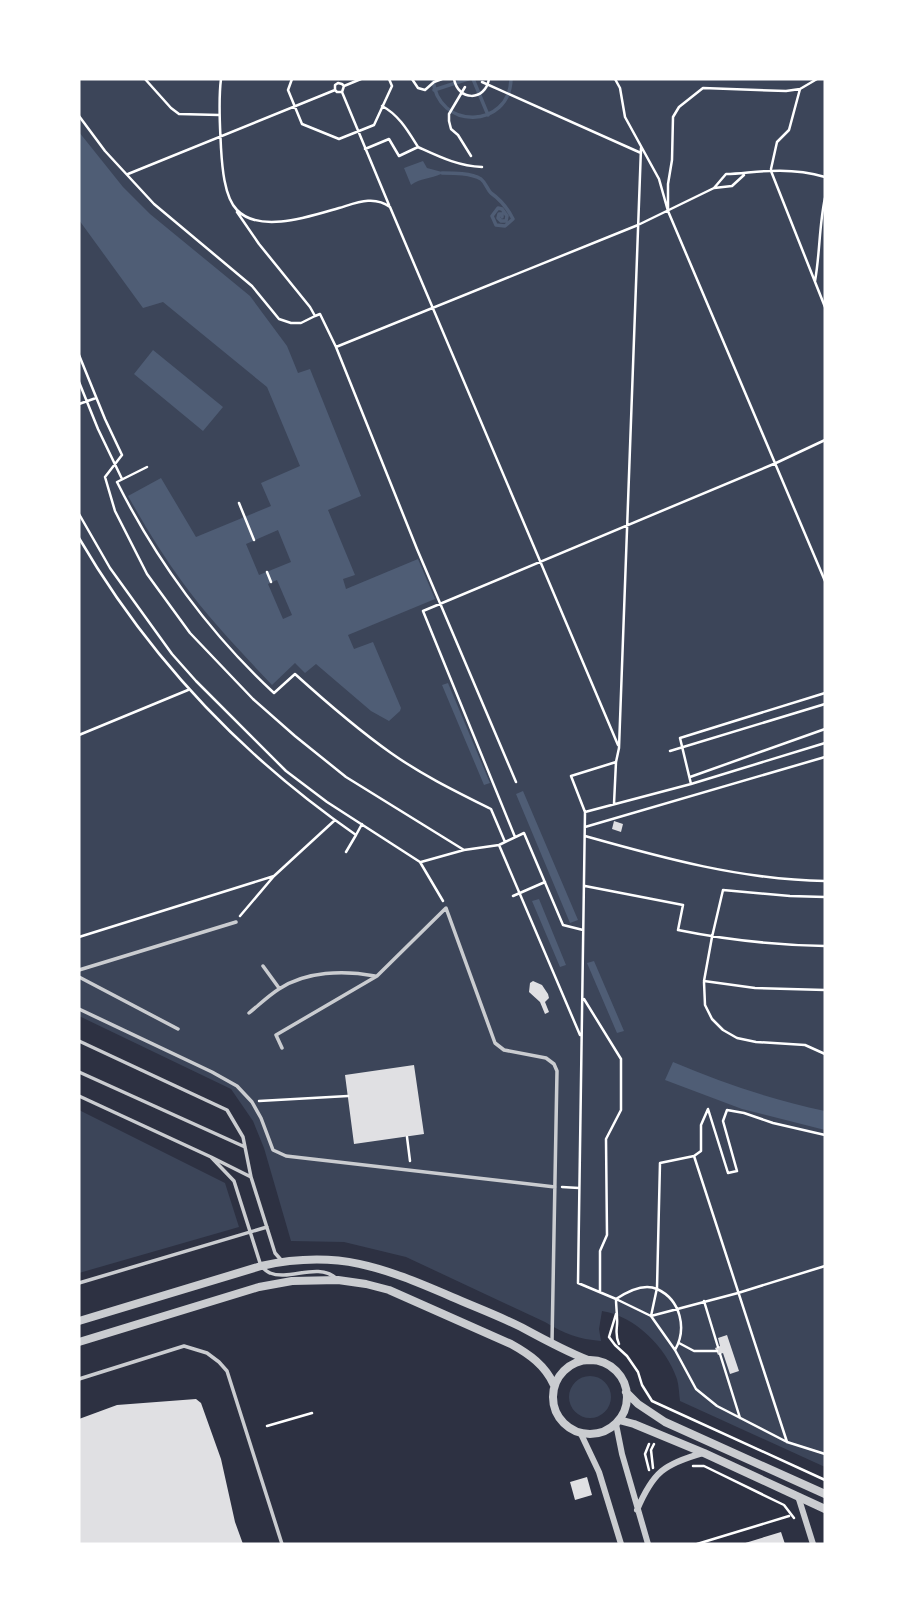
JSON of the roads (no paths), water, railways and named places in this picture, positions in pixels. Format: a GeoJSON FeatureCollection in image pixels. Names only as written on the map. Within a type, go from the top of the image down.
{"type":"FeatureCollection","features":[{"type":"Feature","properties":{"kind":"street"},"geometry":{"type":"LineString","coordinates":[[79,1321],[282,1261],[344,1260],[397,1274],[520,1326],[588,1360],[610,1367],[619,1374],[624,1385],[625,1407],[617,1422],[605,1431],[580,1434]]}},
{"type":"Feature","properties":{"kind":"street"},"geometry":{"type":"LineString","coordinates":[[79,1342],[259,1287],[292,1281],[338,1280],[389,1290],[510,1344],[541,1365],[554,1385]]}},
{"type":"Feature","properties":{"kind":"street"},"geometry":{"type":"LineString","coordinates":[[588,1360],[569,1367],[557,1379],[553,1404],[564,1424],[580,1434],[599,1472],[621,1544]]}},
{"type":"Feature","properties":{"kind":"street"},"geometry":{"type":"LineString","coordinates":[[626,1392],[638,1404],[665,1422],[825,1494]]}},
{"type":"Feature","properties":{"kind":"street"},"geometry":{"type":"LineString","coordinates":[[617,1422],[634,1424],[825,1508]]}},
{"type":"Feature","properties":{"kind":"street"},"geometry":{"type":"LineString","coordinates":[[617,1422],[622,1454],[648,1544]]}},
{"type":"Feature","properties":{"kind":"street"},"geometry":{"type":"LineString","coordinates":[[637,1510],[656,1475],[674,1462],[704,1453]]}},
{"type":"Feature","properties":{"kind":"street"},"geometry":{"type":"LineString","coordinates":[[798,1496],[813,1544]]}},
{"type":"Feature","properties":{"kind":"lane"},"geometry":{"type":"LineString","coordinates":[[282,1048],[276,1035],[377,976],[446,908],[495,1043],[504,1051],[545,1058],[554,1064],[557,1071],[552,1344]]}},
{"type":"Feature","properties":{"kind":"lane"},"geometry":{"type":"LineString","coordinates":[[79,970],[236,922]]}},
{"type":"Feature","properties":{"kind":"lane"},"geometry":{"type":"LineString","coordinates":[[263,966],[279,988]]}},
{"type":"Feature","properties":{"kind":"lane"},"geometry":{"type":"LineString","coordinates":[[249,1013],[279,988],[319,974],[355,972],[377,976]]}},
{"type":"Feature","properties":{"kind":"lane"},"geometry":{"type":"LineString","coordinates":[[79,977],[178,1029]]}},
{"type":"Feature","properties":{"kind":"lane"},"geometry":{"type":"LineString","coordinates":[[79,1009],[237,1086],[252,1102],[261,1118],[273,1150],[286,1156],[555,1187]]}},
{"type":"Feature","properties":{"kind":"lane"},"geometry":{"type":"LineString","coordinates":[[79,1041],[227,1110],[243,1137],[251,1177],[275,1254],[282,1261]]}},
{"type":"Feature","properties":{"kind":"lane"},"geometry":{"type":"LineString","coordinates":[[79,1072],[245,1147]]}},
{"type":"Feature","properties":{"kind":"lane"},"geometry":{"type":"LineString","coordinates":[[79,1096],[251,1177]]}},
{"type":"Feature","properties":{"kind":"lane"},"geometry":{"type":"LineString","coordinates":[[211,1157],[234,1181],[261,1266],[268,1272],[278,1274],[323,1272],[338,1280]]}},
{"type":"Feature","properties":{"kind":"lane"},"geometry":{"type":"LineString","coordinates":[[79,1283],[267,1227]]}},
{"type":"Feature","properties":{"kind":"lane"},"geometry":{"type":"LineString","coordinates":[[79,1379],[184,1346],[207,1353],[219,1362],[227,1371],[282,1544]]}},
{"type":"Feature","properties":{"kind":"waterway"},"geometry":{"type":"LineString","coordinates":[[433,79],[437,96],[447,108],[459,115],[473,117],[487,115],[499,107],[508,95],[511,79]]}},
{"type":"Feature","properties":{"kind":"waterway"},"geometry":{"type":"LineString","coordinates":[[434,90],[468,79]]}},
{"type":"Feature","properties":{"kind":"waterway"},"geometry":{"type":"LineString","coordinates":[[473,79],[488,115]]}},
{"type":"Feature","properties":{"kind":"waterway"},"geometry":{"type":"LineString","coordinates":[[442,173],[467,174],[481,179],[491,193],[504,204],[513,219],[505,226],[496,225],[492,216],[498,208],[507,216],[506,221],[501,221],[499,214],[502,214],[502,217]]}}]}
